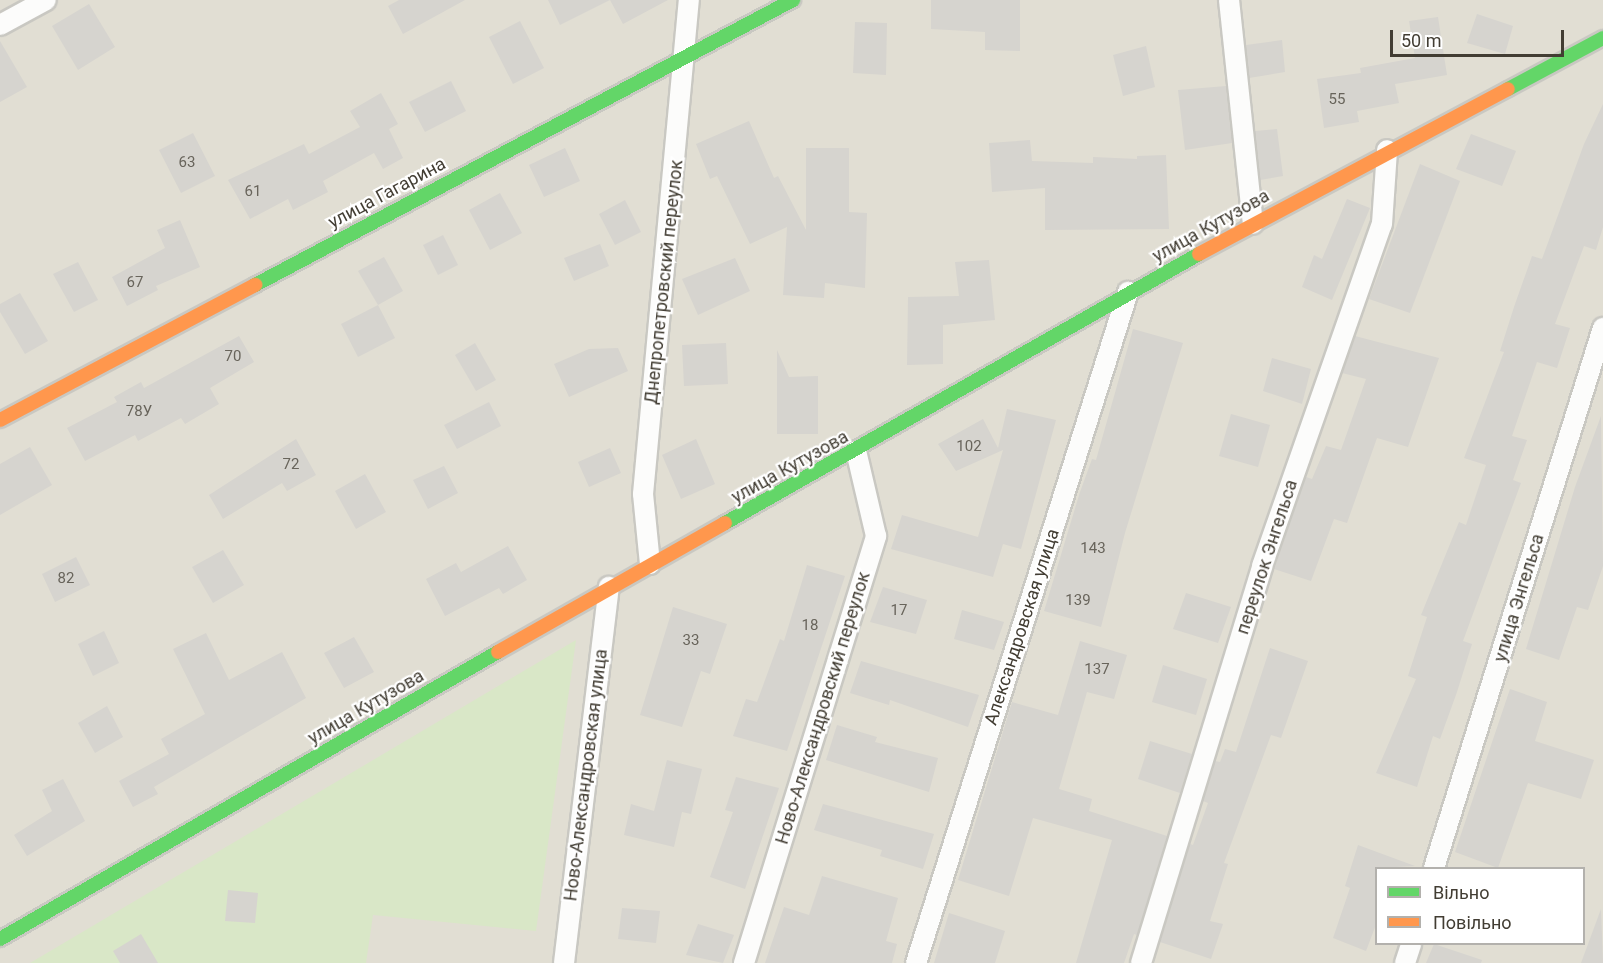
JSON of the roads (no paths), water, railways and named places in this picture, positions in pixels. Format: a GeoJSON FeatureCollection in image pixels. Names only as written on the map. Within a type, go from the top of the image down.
{"type":"FeatureCollection","features":[{"type":"Feature","properties":{"kind":"main road","name":"улица Гагарина"},"geometry":{"type":"LineString","coordinates":[[0,420],[687,54],[793,0]]}},
{"type":"Feature","properties":{"kind":"main road","name":"улица Кутузова"},"geometry":{"type":"LineString","coordinates":[[0,939],[609,587],[856,451],[1128,292],[1387,150],[1603,38]]}},
{"type":"Feature","properties":{"kind":"street"},"geometry":{"type":"LineString","coordinates":[[0,25],[46,0]]}},
{"type":"Feature","properties":{"kind":"street","name":"Днепропетровский переулок"},"geometry":{"type":"LineString","coordinates":[[650,564],[643,494],[687,54],[689,0]]}},
{"type":"Feature","properties":{"kind":"street"},"geometry":{"type":"LineString","coordinates":[[1229,0],[1253,224]]}},
{"type":"Feature","properties":{"kind":"street","name":"переулок Энгельса"},"geometry":{"type":"LineString","coordinates":[[1141,963],[1262,566],[1382,224],[1387,150]]}},
{"type":"Feature","properties":{"kind":"street","name":"Александровская улица"},"geometry":{"type":"LineString","coordinates":[[916,963],[1128,292]]}},
{"type":"Feature","properties":{"kind":"street","name":"улица Энгельса"},"geometry":{"type":"LineString","coordinates":[[1434,867],[1603,328]]}},
{"type":"Feature","properties":{"kind":"street","name":"Ново-Александровский переулок"},"geometry":{"type":"LineString","coordinates":[[744,963],[876,536],[856,451]]}},
{"type":"Feature","properties":{"kind":"street","name":"Ново-Александровская улица"},"geometry":{"type":"LineString","coordinates":[[564,963],[609,587]]}},
{"type":"Feature","properties":{"kind":"street"},"geometry":{"type":"LineString","coordinates":[[1405,963],[1411,945]]}}]}
